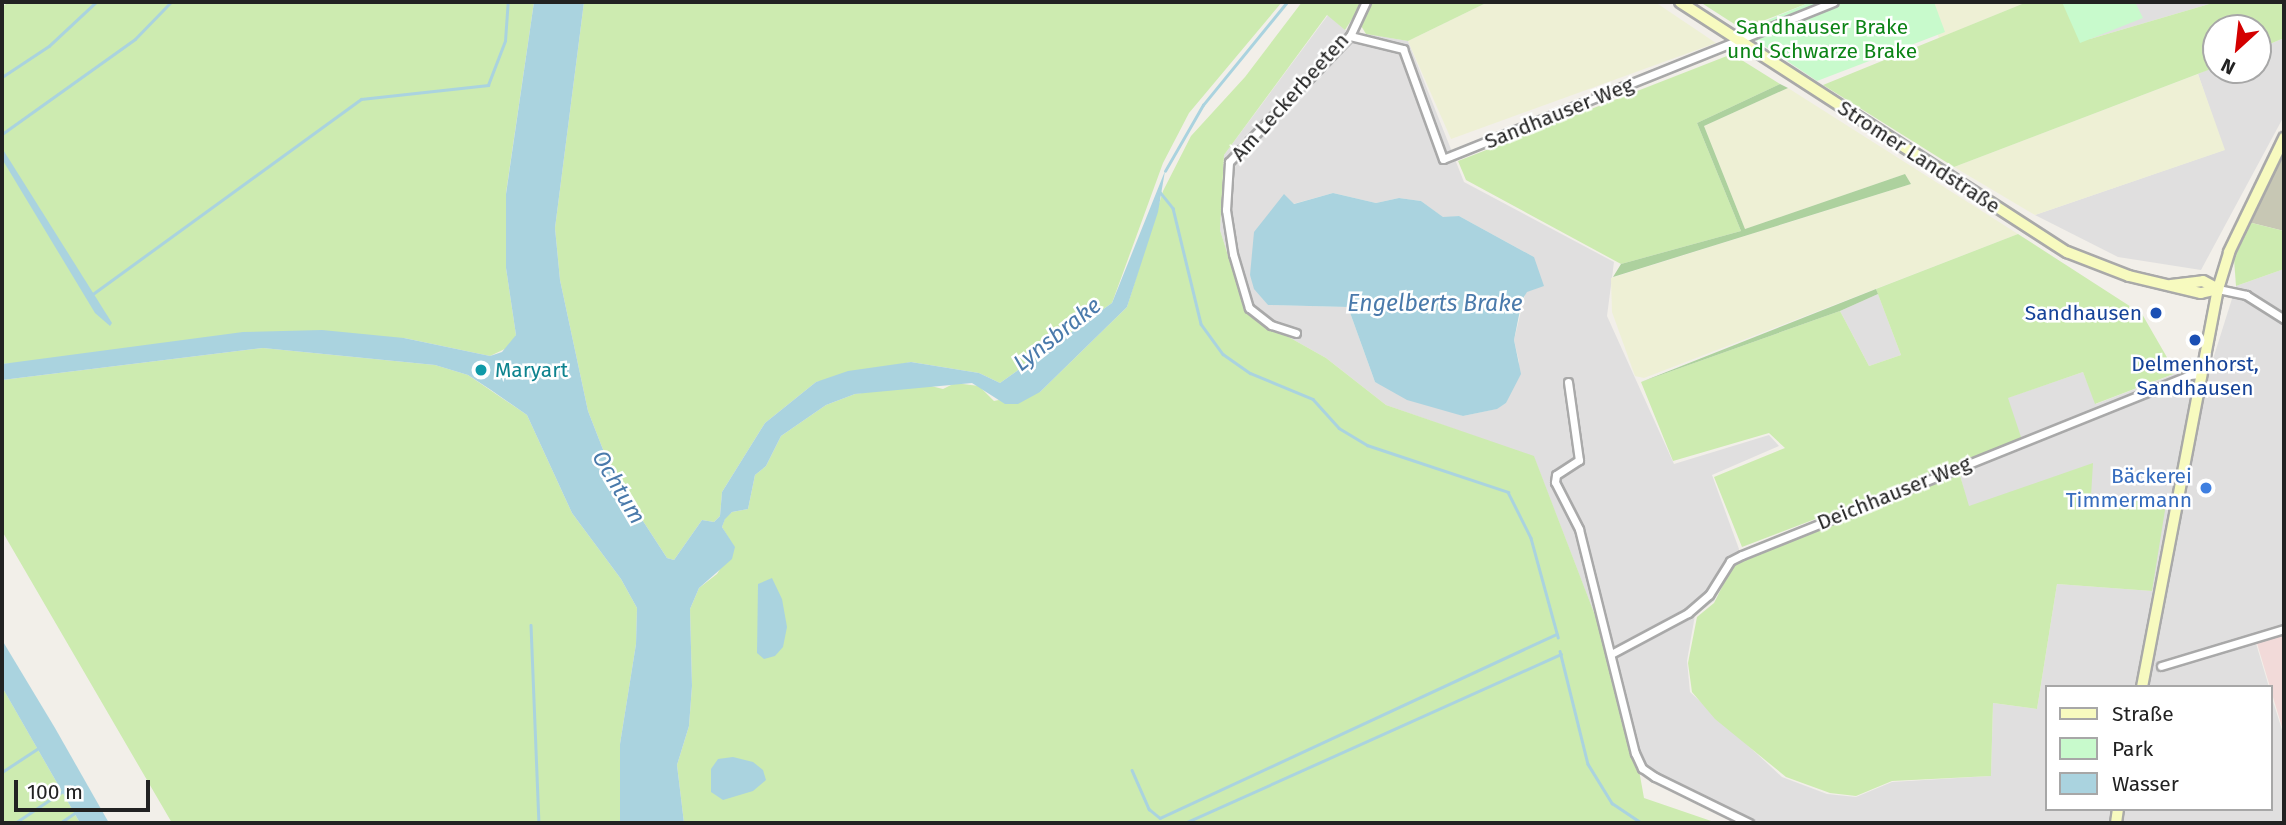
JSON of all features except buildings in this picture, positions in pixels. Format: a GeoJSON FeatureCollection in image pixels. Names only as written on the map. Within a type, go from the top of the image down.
{"type":"FeatureCollection","features":[{"type":"Feature","properties":{"kind":"main road","name":"Stromer Landstraße"},"geometry":{"type":"LineString","coordinates":[[1680,2],[2067,252],[2129,276],[2201,293],[2218,289]]}},
{"type":"Feature","properties":{"kind":"main road"},"geometry":{"type":"LineString","coordinates":[[2142,685],[2218,289],[2229,252],[2284,138]]}},
{"type":"Feature","properties":{"kind":"street","name":"Am Leckerbeeten"},"geometry":{"type":"LineString","coordinates":[[1296,333],[1271,325],[1250,308],[1233,254],[1226,210],[1229,162],[1350,36],[1366,2]]}},
{"type":"Feature","properties":{"kind":"street","name":"Sandhauser Weg"},"geometry":{"type":"LineString","coordinates":[[1350,36],[1403,49],[1443,159],[1834,2]]}},
{"type":"Feature","properties":{"kind":"street"},"geometry":{"type":"LineString","coordinates":[[2218,289],[2246,295],[2284,319]]}},
{"type":"Feature","properties":{"kind":"street","name":"Deichhauser Weg"},"geometry":{"type":"LineString","coordinates":[[1613,653],[1688,613],[1709,595],[1730,561],[1742,555],[2189,374],[2202,374]]}},
{"type":"Feature","properties":{"kind":"street"},"geometry":{"type":"LineString","coordinates":[[1568,382],[1579,460],[1556,475],[1556,482],[1579,530],[1613,653],[1626,725],[1642,768],[1749,823]]}},
{"type":"Feature","properties":{"kind":"street"},"geometry":{"type":"LineString","coordinates":[[2161,666],[2284,629]]}},
{"type":"Feature","properties":{"kind":"shaded area"},"geometry":{"type":"Polygon","coordinates":[[[1488,2],[1655,2],[1716,43],[1451,139],[1408,41],[1488,2]]]}},
{"type":"Feature","properties":{"kind":"shaded area"},"geometry":{"type":"Polygon","coordinates":[[[1924,2],[2027,2],[1939,38],[1924,2]]]}},
{"type":"Feature","properties":{"kind":"shaded area"},"geometry":{"type":"Polygon","coordinates":[[[2142,2],[2216,2],[2090,39],[2082,22],[2142,2]]]}},
{"type":"Feature","properties":{"kind":"shaded area"},"geometry":{"type":"Polygon","coordinates":[[[1328,15],[1345,30],[1408,41],[1464,182],[1614,262],[1607,316],[1674,464],[1769,435],[1779,446],[1712,475],[1739,549],[1714,601],[1695,615],[1687,661],[1690,692],[1782,777],[1827,794],[1856,797],[1892,782],[1991,776],[1993,703],[2037,709],[2057,584],[2152,591],[1968,506],[1958,467],[2007,398],[2083,372],[2096,404],[2213,359],[2236,286],[2284,269],[2284,628],[2255,640],[2268,685],[2044,685],[2044,811],[2272,811],[2272,698],[2284,736],[2284,823],[1767,823],[1747,821],[1640,771],[1622,723],[1611,657],[1534,457],[1386,405],[1326,358],[1246,313],[1220,230],[1224,155],[1328,15]],[[1333,193],[1293,204],[1284,195],[1250,275],[1268,305],[1348,307],[1375,382],[1463,416],[1496,409],[1506,403],[1519,362],[1514,340],[1534,257],[1459,216],[1444,218],[1421,201],[1399,198],[1376,203],[1333,193]]]}},
{"type":"Feature","properties":{"kind":"shaded area"},"geometry":{"type":"Polygon","coordinates":[[[2284,38],[2284,116],[2201,270],[2118,257],[2035,215],[2224,150],[2198,74],[2202,72],[2202,84],[2272,84],[2272,43],[2284,38]]]}},
{"type":"Feature","properties":{"kind":"shaded area"},"geometry":{"type":"Polygon","coordinates":[[[2198,74],[2225,150],[2035,215],[1954,167],[2198,74]]]}},
{"type":"Feature","properties":{"kind":"shaded area"},"geometry":{"type":"Polygon","coordinates":[[[1788,88],[2018,234],[1644,378],[1635,376],[1612,312],[1611,278],[1911,184],[1905,174],[1745,229],[1704,126],[1788,88]]]}},
{"type":"Feature","properties":{"kind":"shaded area"},"geometry":{"type":"Polygon","coordinates":[[[2284,155],[2284,231],[2248,222],[2284,155]]]}},
{"type":"Feature","properties":{"kind":"shaded area"},"geometry":{"type":"Polygon","coordinates":[[[1878,294],[1901,355],[1869,366],[1840,311],[1878,294]]]}},
{"type":"Feature","properties":{"kind":"shaded area"},"geometry":{"type":"Polygon","coordinates":[[[2284,631],[2284,734],[2272,685],[2269,685],[2256,640],[2284,631]]]}},
{"type":"Feature","properties":{"kind":"green space"},"geometry":{"type":"Polygon","coordinates":[[[9,2],[534,2],[506,193],[506,268],[516,335],[511,346],[490,356],[404,338],[2,364],[2,7],[9,2]]]}},
{"type":"Feature","properties":{"kind":"green space"},"geometry":{"type":"Polygon","coordinates":[[[584,2],[1282,2],[1189,113],[1163,163],[1112,303],[1000,383],[979,373],[911,362],[816,382],[765,423],[722,492],[720,516],[714,522],[702,520],[674,560],[667,558],[617,481],[602,447],[588,411],[560,280],[555,228],[584,2]]]}},
{"type":"Feature","properties":{"kind":"green space"},"geometry":{"type":"Polygon","coordinates":[[[1302,2],[1363,2],[1345,30],[1327,15],[1224,155],[1220,230],[1246,313],[1326,358],[1386,405],[1534,456],[1611,657],[1622,723],[1639,770],[1644,798],[1717,823],[684,823],[677,765],[689,726],[692,686],[690,609],[699,588],[717,574],[734,547],[722,527],[725,518],[732,512],[748,509],[755,475],[766,466],[781,436],[826,405],[855,394],[923,384],[943,389],[955,383],[979,386],[994,401],[1040,392],[1127,307],[1163,191],[1191,136],[1245,77],[1302,2]]]}},
{"type":"Feature","properties":{"kind":"green space"},"geometry":{"type":"Polygon","coordinates":[[[1370,2],[1488,2],[1408,41],[1366,34],[1360,24],[1370,2]]]}},
{"type":"Feature","properties":{"kind":"green space"},"geometry":{"type":"Polygon","coordinates":[[[1700,2],[1811,2],[1742,29],[1700,2]]]}},
{"type":"Feature","properties":{"kind":"green space","name":"Sandhauser Brake und Schwarze Brake"},"geometry":{"type":"Polygon","coordinates":[[[1811,2],[1934,2],[1945,32],[1817,81],[1742,31],[1811,2]]]}},
{"type":"Feature","properties":{"kind":"green space"},"geometry":{"type":"Polygon","coordinates":[[[2027,2],[2072,2],[2090,39],[2216,2],[2284,2],[2284,38],[2272,43],[2272,14],[2202,14],[2202,72],[1954,167],[1823,85],[2027,2]]]}},
{"type":"Feature","properties":{"kind":"green space"},"geometry":{"type":"Polygon","coordinates":[[[2062,2],[2135,2],[2143,18],[2080,43],[2062,2]]]}},
{"type":"Feature","properties":{"kind":"green space"},"geometry":{"type":"Polygon","coordinates":[[[1732,54],[1780,84],[1697,123],[1741,231],[1621,264],[1466,180],[1458,161],[1732,54]]]}},
{"type":"Feature","properties":{"kind":"green space"},"geometry":{"type":"Polygon","coordinates":[[[1780,84],[1788,88],[1704,126],[1745,229],[1905,174],[1911,184],[1613,277],[1621,264],[1741,231],[1697,123],[1780,84]]]}},
{"type":"Feature","properties":{"kind":"green space"},"geometry":{"type":"Polygon","coordinates":[[[2248,222],[2284,231],[2284,269],[2236,286],[2234,259],[2248,222]]]}},
{"type":"Feature","properties":{"kind":"green space"},"geometry":{"type":"Polygon","coordinates":[[[2018,234],[2142,314],[2176,373],[2095,404],[2083,372],[2008,398],[2022,440],[1742,547],[1714,477],[1785,448],[1769,433],[1673,461],[1641,382],[1840,311],[1869,366],[1901,355],[1876,289],[2018,234]]]}},
{"type":"Feature","properties":{"kind":"green space"},"geometry":{"type":"Polygon","coordinates":[[[1876,289],[1878,294],[1840,311],[1641,382],[1876,289]]]}},
{"type":"Feature","properties":{"kind":"green space"},"geometry":{"type":"Polygon","coordinates":[[[263,348],[435,365],[468,375],[527,415],[572,513],[621,579],[637,608],[636,644],[620,744],[620,823],[172,823],[2,531],[2,380],[263,348]]]}},
{"type":"Feature","properties":{"kind":"green space"},"geometry":{"type":"Polygon","coordinates":[[[2093,463],[2091,496],[2166,504],[2152,591],[2057,584],[2037,709],[1993,703],[1991,776],[1892,781],[1856,796],[1830,793],[1786,777],[1715,719],[1692,692],[1688,663],[1697,617],[1714,603],[1733,565],[1959,472],[1969,506],[2093,463]]]}},
{"type":"Feature","properties":{"kind":"green space"},"geometry":{"type":"Polygon","coordinates":[[[2,687],[5,692],[80,823],[2,823],[2,687]]]}},
{"type":"Feature","properties":{"kind":"water","name":"Ochtum"},"geometry":{"type":"Polygon","coordinates":[[[534,2],[584,2],[555,228],[560,280],[588,411],[602,447],[617,481],[667,558],[674,560],[702,520],[714,522],[720,516],[722,492],[765,423],[816,382],[848,371],[911,362],[979,373],[1000,383],[1112,303],[1165,171],[1158,212],[1127,307],[1040,392],[1018,404],[1005,404],[972,383],[855,394],[826,405],[781,436],[766,466],[755,475],[748,509],[732,512],[725,519],[722,527],[735,547],[732,559],[699,588],[690,609],[692,686],[689,726],[677,765],[684,823],[620,823],[620,744],[636,644],[637,608],[621,579],[572,513],[527,415],[468,375],[435,365],[263,348],[2,380],[2,364],[243,332],[322,330],[404,338],[490,356],[502,352],[516,335],[506,268],[506,194],[534,2]]]}},
{"type":"Feature","properties":{"kind":"water"},"geometry":{"type":"Polygon","coordinates":[[[2,148],[112,323],[110,326],[95,313],[2,159],[2,148]]]}},
{"type":"Feature","properties":{"kind":"water","name":"Engelberts Brake"},"geometry":{"type":"Polygon","coordinates":[[[1333,193],[1376,203],[1399,198],[1421,201],[1443,217],[1459,216],[1534,257],[1544,286],[1527,292],[1522,300],[1514,340],[1521,374],[1506,403],[1497,409],[1463,416],[1407,400],[1375,382],[1348,307],[1268,305],[1254,289],[1250,275],[1254,232],[1284,194],[1294,204],[1333,193]]]}},
{"type":"Feature","properties":{"kind":"water"},"geometry":{"type":"Polygon","coordinates":[[[772,578],[782,599],[787,627],[783,647],[775,656],[764,659],[757,653],[758,584],[772,578]]]}},
{"type":"Feature","properties":{"kind":"water"},"geometry":{"type":"Polygon","coordinates":[[[2,640],[109,823],[80,823],[2,687],[2,640]]]}},
{"type":"Feature","properties":{"kind":"water"},"geometry":{"type":"Polygon","coordinates":[[[733,757],[753,762],[763,770],[766,780],[753,791],[723,800],[711,792],[711,769],[718,759],[733,757]]]}},
{"type":"Feature","properties":{"kind":"waterway"},"geometry":{"type":"LineString","coordinates":[[2,77],[49,46],[96,2]]}},
{"type":"Feature","properties":{"kind":"waterway"},"geometry":{"type":"LineString","coordinates":[[2,134],[135,39],[171,2]]}},
{"type":"Feature","properties":{"kind":"waterway"},"geometry":{"type":"LineString","coordinates":[[90,296],[361,99],[488,85],[505,41],[508,2]]}},
{"type":"Feature","properties":{"kind":"waterway","name":"Lynsbrake"},"geometry":{"type":"LineString","coordinates":[[1165,171],[1203,105],[1287,2]]}},
{"type":"Feature","properties":{"kind":"waterway"},"geometry":{"type":"LineString","coordinates":[[1160,192],[1173,208],[1201,324],[1223,354],[1250,373],[1313,399],[1339,428],[1367,445],[1508,492],[1531,538],[1558,637]]}},
{"type":"Feature","properties":{"kind":"waterway"},"geometry":{"type":"LineString","coordinates":[[531,625],[539,823]]}},
{"type":"Feature","properties":{"kind":"waterway"},"geometry":{"type":"LineString","coordinates":[[1132,770],[1149,809],[1160,818],[1556,634]]}},
{"type":"Feature","properties":{"kind":"waterway"},"geometry":{"type":"LineString","coordinates":[[1560,651],[1588,764],[1612,803],[1642,823]]}},
{"type":"Feature","properties":{"kind":"waterway"},"geometry":{"type":"LineString","coordinates":[[1185,823],[1561,654]]}},
{"type":"Feature","properties":{"kind":"waterway"},"geometry":{"type":"LineString","coordinates":[[2,772],[40,747]]}},
{"type":"Feature","properties":{"kind":"waterway"},"geometry":{"type":"LineString","coordinates":[[15,823],[63,791]]}},
{"type":"Feature","properties":{"kind":"waterway"},"geometry":{"type":"LineString","coordinates":[[60,823],[75,813]]}},
{"type":"Feature","properties":{"kind":"place","name":"Sandhausen"},"geometry":{"type":"Point","coordinates":[2156,313]}},
{"type":"Feature","properties":{"kind":"place","name":"Delmenhorst, Sandhausen"},"geometry":{"type":"Point","coordinates":[2195,340]}},
{"type":"Feature","properties":{"kind":"place","name":"Maryart"},"geometry":{"type":"Point","coordinates":[481,370]}},
{"type":"Feature","properties":{"kind":"place","name":"Bäckerei Timmermann"},"geometry":{"type":"Point","coordinates":[2206,488]}}]}
